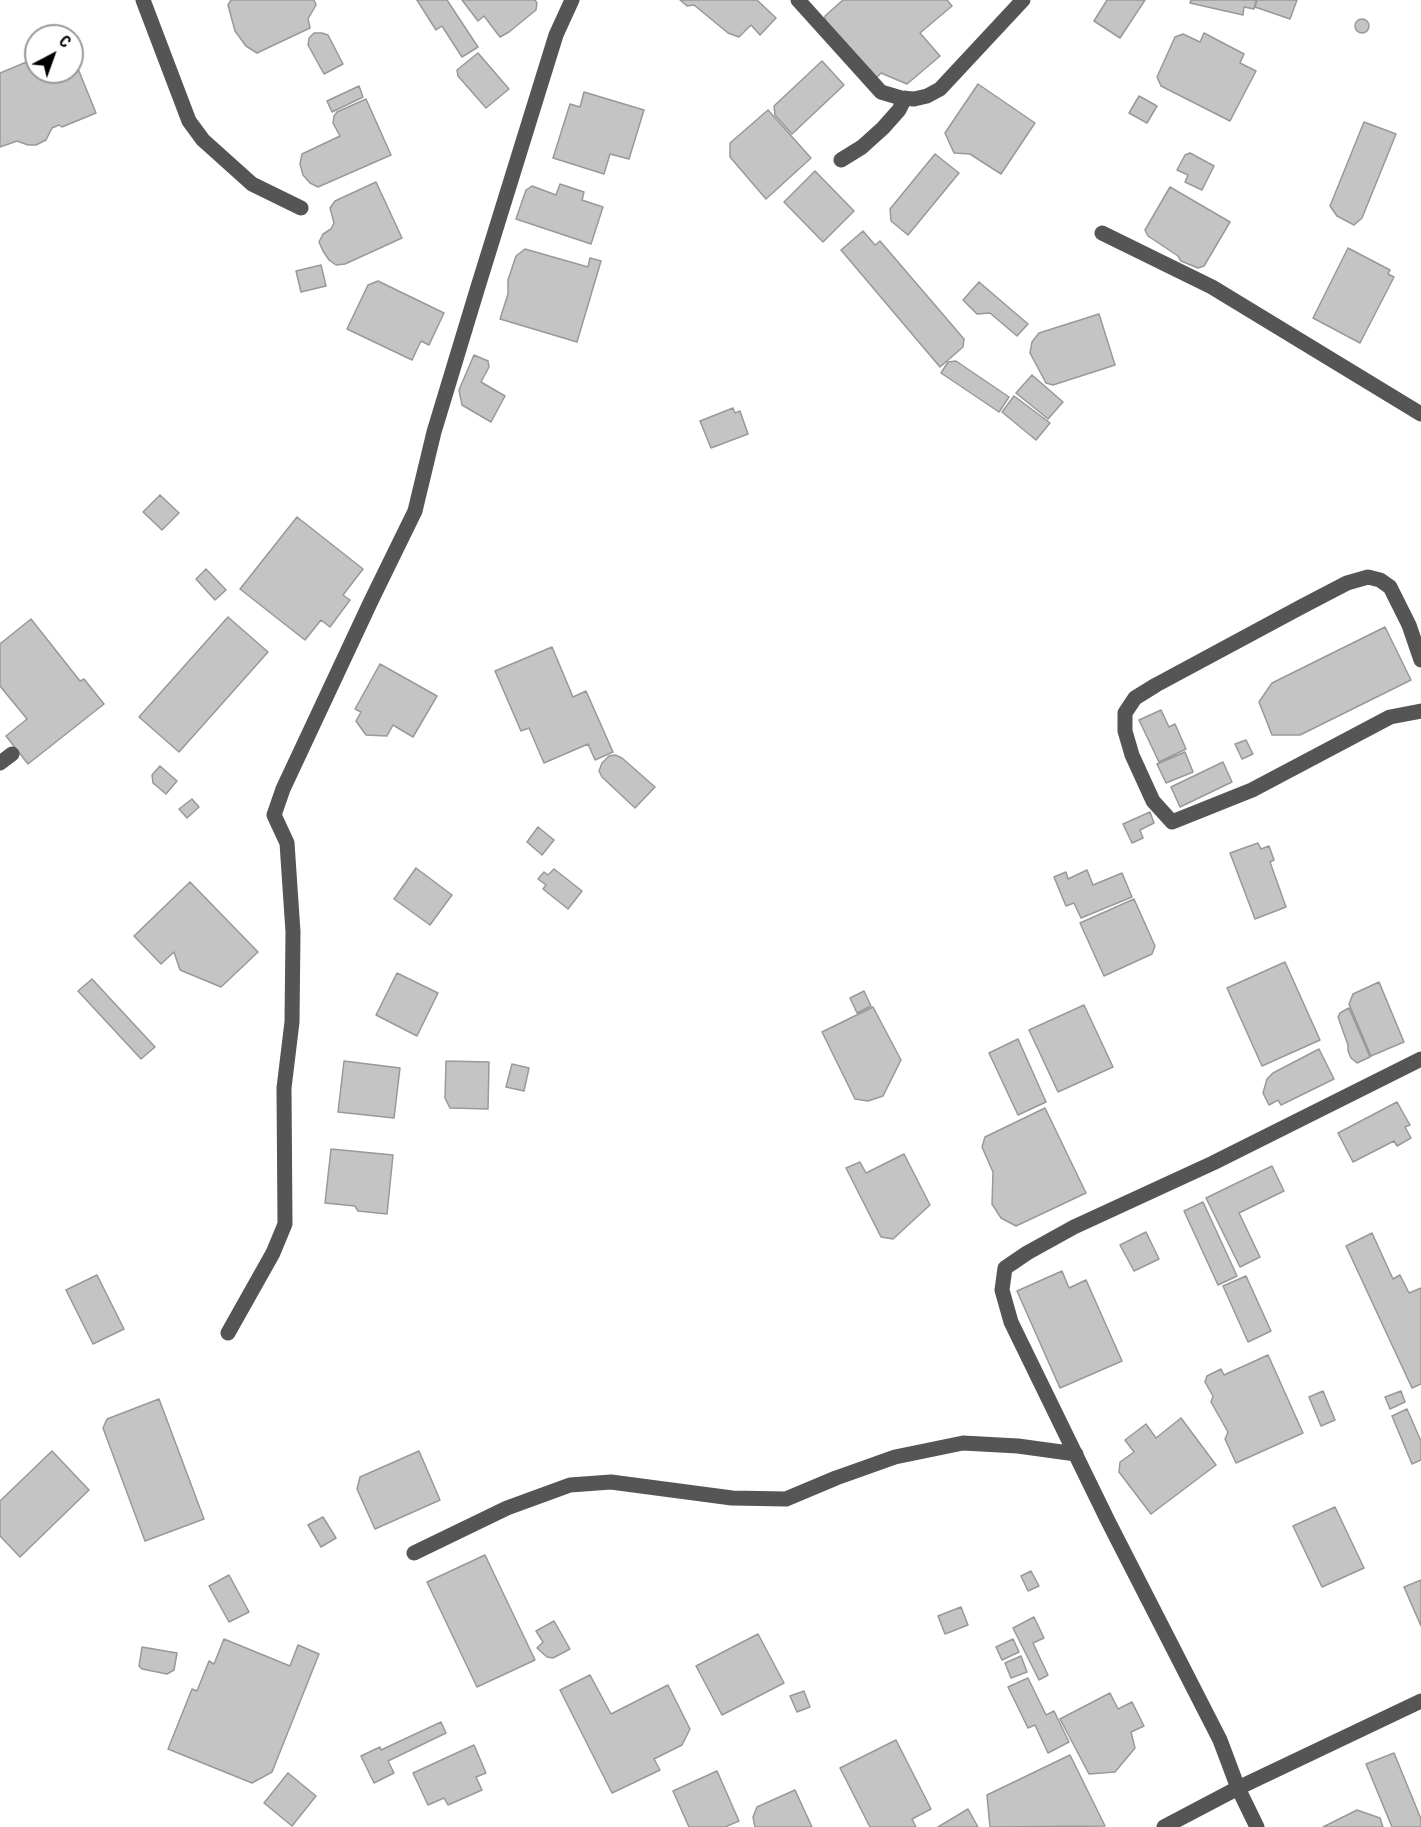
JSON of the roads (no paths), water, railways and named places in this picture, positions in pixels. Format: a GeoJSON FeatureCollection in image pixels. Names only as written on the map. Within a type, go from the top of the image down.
{"type":"FeatureCollection","features":[{"type":"Feature","properties":{"kind":"street"},"geometry":{"type":"LineString","coordinates":[[143,0],[189,121],[203,140],[252,184],[301,208]]}},
{"type":"Feature","properties":{"kind":"street"},"geometry":{"type":"LineString","coordinates":[[228,1332],[273,1253],[285,1224],[284,1088],[292,1022],[293,932],[287,843],[274,815],[288,779],[415,511],[434,432],[481,278],[556,35],[572,0]]}},
{"type":"Feature","properties":{"kind":"street"},"geometry":{"type":"LineString","coordinates":[[798,0],[881,92],[914,99],[927,96],[940,89],[1023,0]]}},
{"type":"Feature","properties":{"kind":"street"},"geometry":{"type":"LineString","coordinates":[[840,160],[862,147],[883,128],[900,110],[905,98]]}},
{"type":"Feature","properties":{"kind":"street"},"geometry":{"type":"LineString","coordinates":[[1102,233],[1212,287],[1421,414]]}},
{"type":"Feature","properties":{"kind":"street"},"geometry":{"type":"LineString","coordinates":[[1421,660],[1409,625],[1390,587],[1380,579],[1368,577],[1338,588],[1135,698],[1125,713],[1125,731],[1132,755],[1153,801],[1172,822],[1252,790],[1390,717],[1421,711]]}},
{"type":"Feature","properties":{"kind":"street"},"geometry":{"type":"LineString","coordinates":[[1257,1827],[1238,1788],[1220,1740],[1011,1322],[1002,1290],[1005,1268],[1074,1227],[1213,1163],[1421,1059]]}},
{"type":"Feature","properties":{"kind":"street"},"geometry":{"type":"LineString","coordinates":[[414,1553],[507,1508],[570,1485],[611,1482],[732,1498],[786,1499],[895,1457],[963,1443],[1018,1446],[1076,1454]]}},
{"type":"Feature","properties":{"kind":"street"},"geometry":{"type":"LineString","coordinates":[[1164,1827],[1238,1788],[1421,1701]]}}]}
